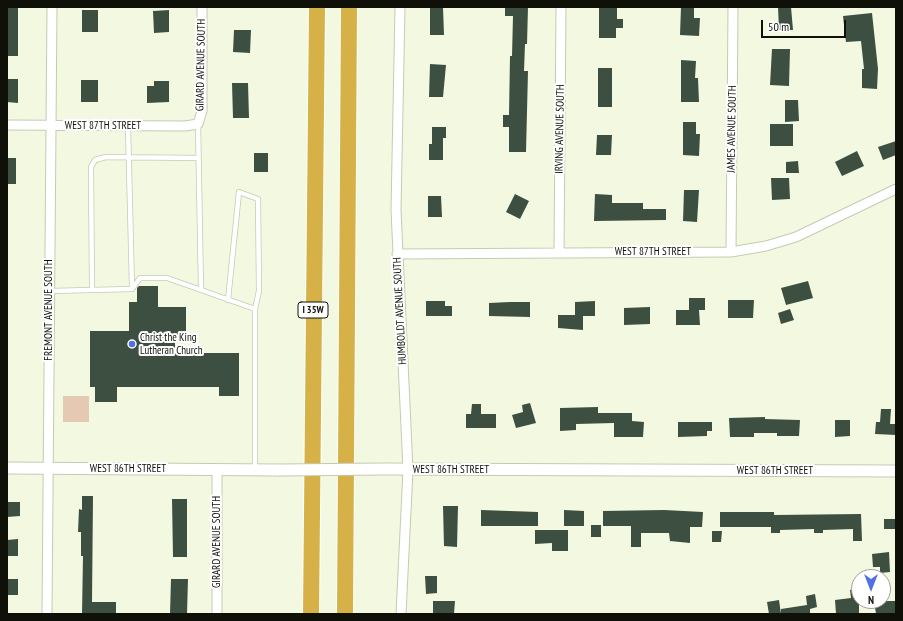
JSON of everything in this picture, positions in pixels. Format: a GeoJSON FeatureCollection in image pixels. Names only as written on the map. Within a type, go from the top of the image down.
{"type":"FeatureCollection","features":[{"type":"Feature","properties":{"kind":"highway","name":"I 35W"},"geometry":{"type":"LineString","coordinates":[[311,614],[317,7]]}},
{"type":"Feature","properties":{"kind":"highway"},"geometry":{"type":"LineString","coordinates":[[345,614],[349,7]]}},
{"type":"Feature","properties":{"kind":"street","name":"FREMONT AVENUE SOUTH"},"geometry":{"type":"LineString","coordinates":[[48,614],[52,7]]}},
{"type":"Feature","properties":{"kind":"street","name":"GIRARD AVENUE SOUTH"},"geometry":{"type":"LineString","coordinates":[[198,124],[202,112],[202,7]]}},
{"type":"Feature","properties":{"kind":"street","name":"HUMBOLDT AVENUE SOUTH"},"geometry":{"type":"LineString","coordinates":[[400,7],[396,210],[408,470],[401,614]]}},
{"type":"Feature","properties":{"kind":"street","name":"IRVING AVENUE SOUTH"},"geometry":{"type":"LineString","coordinates":[[559,252],[561,7]]}},
{"type":"Feature","properties":{"kind":"street","name":"JAMES AVENUE SOUTH"},"geometry":{"type":"LineString","coordinates":[[731,252],[733,7]]}},
{"type":"Feature","properties":{"kind":"street","name":"WEST 87TH STREET"},"geometry":{"type":"LineString","coordinates":[[7,125],[185,126],[198,124]]}},
{"type":"Feature","properties":{"kind":"street","name":"WEST 87TH STREET"},"geometry":{"type":"LineString","coordinates":[[398,254],[731,252],[766,246],[796,237],[896,189]]}},
{"type":"Feature","properties":{"kind":"street","name":"WEST 86TH STREET"},"geometry":{"type":"LineString","coordinates":[[7,468],[217,470],[385,469],[896,471]]}},
{"type":"Feature","properties":{"kind":"street","name":"GIRARD AVENUE SOUTH"},"geometry":{"type":"LineString","coordinates":[[217,470],[217,614]]}},
{"type":"Feature","properties":{"kind":"lane"},"geometry":{"type":"LineString","coordinates":[[198,124],[201,290]]}},
{"type":"Feature","properties":{"kind":"lane"},"geometry":{"type":"LineString","coordinates":[[128,126],[132,289]]}},
{"type":"Feature","properties":{"kind":"lane"},"geometry":{"type":"LineString","coordinates":[[92,290],[91,167],[95,160],[106,157],[198,158]]}},
{"type":"Feature","properties":{"kind":"lane"},"geometry":{"type":"LineString","coordinates":[[228,300],[239,192],[258,199],[259,291],[255,309],[255,470]]}},
{"type":"Feature","properties":{"kind":"lane"},"geometry":{"type":"LineString","coordinates":[[132,289],[140,278],[167,278],[255,309]]}},
{"type":"Feature","properties":{"kind":"lane"},"geometry":{"type":"LineString","coordinates":[[50,291],[132,289]]}},
{"type":"Feature","properties":{"kind":"shaded area"},"geometry":{"type":"Polygon","coordinates":[[[63,396],[89,396],[89,422],[63,422],[63,396]]]}},
{"type":"Feature","properties":{"kind":"building"},"geometry":{"type":"Polygon","coordinates":[[[430,7],[443,7],[444,35],[430,35],[430,7]]]}},
{"type":"Feature","properties":{"kind":"building"},"geometry":{"type":"Polygon","coordinates":[[[505,7],[528,7],[527,44],[525,44],[524,71],[528,71],[526,152],[509,152],[509,127],[503,127],[503,115],[509,115],[510,56],[512,56],[513,16],[505,16],[505,7]]]}},
{"type":"Feature","properties":{"kind":"building"},"geometry":{"type":"Polygon","coordinates":[[[599,7],[617,7],[617,19],[623,19],[623,28],[616,28],[616,38],[599,38],[599,7]]]}},
{"type":"Feature","properties":{"kind":"building"},"geometry":{"type":"Polygon","coordinates":[[[681,7],[694,7],[694,18],[700,18],[699,36],[680,35],[681,7]]]}},
{"type":"Feature","properties":{"kind":"building"},"geometry":{"type":"Polygon","coordinates":[[[778,7],[791,7],[793,30],[779,30],[778,7]]]}},
{"type":"Feature","properties":{"kind":"building"},"geometry":{"type":"Polygon","coordinates":[[[7,8],[18,8],[18,56],[7,56],[7,8]]]}},
{"type":"Feature","properties":{"kind":"building"},"geometry":{"type":"Polygon","coordinates":[[[82,10],[98,10],[98,32],[82,32],[82,10]]]}},
{"type":"Feature","properties":{"kind":"building"},"geometry":{"type":"Polygon","coordinates":[[[169,10],[169,32],[154,33],[153,11],[169,10]]]}},
{"type":"Feature","properties":{"kind":"building"},"geometry":{"type":"Polygon","coordinates":[[[872,13],[878,69],[877,89],[862,88],[862,69],[864,69],[861,41],[846,42],[843,16],[872,13]]]}},
{"type":"Feature","properties":{"kind":"building"},"geometry":{"type":"Polygon","coordinates":[[[234,30],[251,30],[250,53],[233,52],[234,30]]]}},
{"type":"Feature","properties":{"kind":"building"},"geometry":{"type":"Polygon","coordinates":[[[772,49],[790,49],[789,86],[770,85],[772,49]]]}},
{"type":"Feature","properties":{"kind":"building"},"geometry":{"type":"Polygon","coordinates":[[[681,60],[696,61],[695,78],[698,78],[699,102],[681,102],[681,60]]]}},
{"type":"Feature","properties":{"kind":"building"},"geometry":{"type":"Polygon","coordinates":[[[430,64],[446,65],[443,97],[429,97],[430,64]]]}},
{"type":"Feature","properties":{"kind":"building"},"geometry":{"type":"Polygon","coordinates":[[[598,68],[612,68],[612,107],[598,107],[598,68]]]}},
{"type":"Feature","properties":{"kind":"building"},"geometry":{"type":"Polygon","coordinates":[[[7,79],[18,79],[18,103],[7,102],[7,79]]]}},
{"type":"Feature","properties":{"kind":"building"},"geometry":{"type":"Polygon","coordinates":[[[81,80],[98,80],[98,102],[81,102],[81,80]]]}},
{"type":"Feature","properties":{"kind":"building"},"geometry":{"type":"Polygon","coordinates":[[[154,81],[169,81],[169,102],[147,103],[147,86],[154,86],[154,81]]]}},
{"type":"Feature","properties":{"kind":"building"},"geometry":{"type":"Polygon","coordinates":[[[232,83],[248,83],[249,118],[233,118],[232,83]]]}},
{"type":"Feature","properties":{"kind":"building"},"geometry":{"type":"Polygon","coordinates":[[[785,100],[798,100],[799,121],[785,122],[785,100]]]}},
{"type":"Feature","properties":{"kind":"building"},"geometry":{"type":"Polygon","coordinates":[[[683,122],[696,122],[696,134],[700,134],[699,156],[683,155],[683,122]]]}},
{"type":"Feature","properties":{"kind":"building"},"geometry":{"type":"Polygon","coordinates":[[[770,124],[793,124],[793,146],[770,146],[770,124]]]}},
{"type":"Feature","properties":{"kind":"building"},"geometry":{"type":"Polygon","coordinates":[[[432,127],[446,127],[446,138],[443,138],[443,160],[429,160],[429,144],[432,144],[432,127]]]}},
{"type":"Feature","properties":{"kind":"building"},"geometry":{"type":"Polygon","coordinates":[[[597,135],[612,135],[611,155],[596,155],[597,135]]]}},
{"type":"Feature","properties":{"kind":"building"},"geometry":{"type":"Polygon","coordinates":[[[896,141],[896,155],[883,160],[878,147],[896,141]]]}},
{"type":"Feature","properties":{"kind":"building"},"geometry":{"type":"Polygon","coordinates":[[[857,151],[864,166],[842,176],[835,162],[857,151]]]}},
{"type":"Feature","properties":{"kind":"building"},"geometry":{"type":"Polygon","coordinates":[[[254,153],[268,153],[268,172],[254,172],[254,153]]]}},
{"type":"Feature","properties":{"kind":"building"},"geometry":{"type":"Polygon","coordinates":[[[7,158],[16,158],[16,184],[7,184],[7,158]]]}},
{"type":"Feature","properties":{"kind":"building"},"geometry":{"type":"Polygon","coordinates":[[[798,161],[799,173],[786,173],[786,162],[798,161]]]}},
{"type":"Feature","properties":{"kind":"building"},"geometry":{"type":"Polygon","coordinates":[[[771,178],[789,178],[790,199],[772,200],[771,178]]]}},
{"type":"Feature","properties":{"kind":"building"},"geometry":{"type":"Polygon","coordinates":[[[684,190],[699,190],[697,222],[683,221],[684,190]]]}},
{"type":"Feature","properties":{"kind":"building"},"geometry":{"type":"Polygon","coordinates":[[[515,194],[529,201],[520,219],[506,212],[515,194]]]}},
{"type":"Feature","properties":{"kind":"building"},"geometry":{"type":"Polygon","coordinates":[[[595,194],[612,195],[612,203],[643,203],[643,209],[666,209],[666,220],[594,221],[595,194]]]}},
{"type":"Feature","properties":{"kind":"building"},"geometry":{"type":"Polygon","coordinates":[[[428,196],[441,196],[442,217],[428,217],[428,196]]]}},
{"type":"Feature","properties":{"kind":"building"},"geometry":{"type":"Polygon","coordinates":[[[808,281],[813,298],[786,305],[781,288],[808,281]]]}},
{"type":"Feature","properties":{"kind":"building","name":"Christ the King Lutheran Church"},"geometry":{"type":"Polygon","coordinates":[[[139,286],[158,286],[158,307],[186,307],[186,335],[175,335],[175,353],[239,353],[239,396],[219,396],[219,387],[117,387],[117,402],[95,402],[95,387],[90,387],[90,331],[129,331],[129,302],[137,302],[137,288],[139,286]]]}},
{"type":"Feature","properties":{"kind":"building"},"geometry":{"type":"Polygon","coordinates":[[[689,298],[705,298],[705,310],[699,310],[700,325],[676,325],[676,310],[689,310],[689,298]]]}},
{"type":"Feature","properties":{"kind":"building"},"geometry":{"type":"Polygon","coordinates":[[[728,300],[754,300],[753,318],[728,318],[728,300]]]}},
{"type":"Feature","properties":{"kind":"building"},"geometry":{"type":"Polygon","coordinates":[[[426,301],[445,301],[445,306],[452,306],[452,316],[426,316],[426,301]]]}},
{"type":"Feature","properties":{"kind":"building"},"geometry":{"type":"Polygon","coordinates":[[[595,301],[595,316],[583,316],[583,330],[558,328],[558,315],[575,315],[575,302],[595,301]]]}},
{"type":"Feature","properties":{"kind":"building"},"geometry":{"type":"Polygon","coordinates":[[[530,302],[530,317],[489,316],[489,303],[530,302]]]}},
{"type":"Feature","properties":{"kind":"building"},"geometry":{"type":"Polygon","coordinates":[[[650,307],[650,324],[624,325],[624,308],[650,307]]]}},
{"type":"Feature","properties":{"kind":"building"},"geometry":{"type":"Polygon","coordinates":[[[790,309],[794,320],[781,324],[778,313],[790,309]]]}},
{"type":"Feature","properties":{"kind":"building"},"geometry":{"type":"Polygon","coordinates":[[[530,403],[536,423],[516,428],[512,415],[523,412],[522,405],[530,403]]]}},
{"type":"Feature","properties":{"kind":"building"},"geometry":{"type":"Polygon","coordinates":[[[472,404],[481,404],[481,414],[496,414],[496,428],[466,428],[466,414],[471,414],[472,404]]]}},
{"type":"Feature","properties":{"kind":"building"},"geometry":{"type":"Polygon","coordinates":[[[598,407],[598,413],[632,413],[632,421],[644,422],[643,437],[614,437],[614,423],[576,424],[576,430],[560,431],[560,408],[598,407]]]}},
{"type":"Feature","properties":{"kind":"building"},"geometry":{"type":"Polygon","coordinates":[[[881,409],[891,409],[890,424],[896,424],[896,435],[875,434],[876,422],[880,422],[881,409]]]}},
{"type":"Feature","properties":{"kind":"building"},"geometry":{"type":"Polygon","coordinates":[[[765,417],[765,419],[800,420],[799,436],[777,436],[777,433],[754,433],[754,437],[730,437],[729,418],[765,417]]]}},
{"type":"Feature","properties":{"kind":"building"},"geometry":{"type":"Polygon","coordinates":[[[835,420],[850,420],[850,436],[835,437],[835,420]]]}},
{"type":"Feature","properties":{"kind":"building"},"geometry":{"type":"Polygon","coordinates":[[[678,422],[712,422],[712,431],[707,431],[707,436],[678,437],[678,422]]]}},
{"type":"Feature","properties":{"kind":"building"},"geometry":{"type":"Polygon","coordinates":[[[82,496],[93,496],[92,602],[116,602],[116,614],[82,614],[83,556],[81,556],[81,532],[78,532],[79,509],[82,510],[82,496]]]}},
{"type":"Feature","properties":{"kind":"building"},"geometry":{"type":"Polygon","coordinates":[[[172,499],[187,499],[187,557],[173,557],[172,499]]]}},
{"type":"Feature","properties":{"kind":"building"},"geometry":{"type":"Polygon","coordinates":[[[7,502],[20,502],[20,516],[7,517],[7,502]]]}},
{"type":"Feature","properties":{"kind":"building"},"geometry":{"type":"Polygon","coordinates":[[[443,506],[458,506],[457,547],[444,546],[443,506]]]}},
{"type":"Feature","properties":{"kind":"building"},"geometry":{"type":"Polygon","coordinates":[[[481,510],[538,512],[538,526],[481,526],[481,510]]]}},
{"type":"Feature","properties":{"kind":"building"},"geometry":{"type":"Polygon","coordinates":[[[564,510],[584,511],[584,526],[564,526],[564,510]]]}},
{"type":"Feature","properties":{"kind":"building"},"geometry":{"type":"Polygon","coordinates":[[[664,510],[703,512],[702,527],[690,527],[690,543],[670,541],[669,533],[641,533],[641,547],[631,547],[631,526],[603,526],[603,511],[664,510]]]}},
{"type":"Feature","properties":{"kind":"building"},"geometry":{"type":"Polygon","coordinates":[[[720,512],[774,512],[774,515],[861,514],[862,541],[853,541],[853,529],[823,530],[823,533],[814,533],[814,529],[780,530],[780,533],[771,533],[771,527],[720,527],[720,512]]]}},
{"type":"Feature","properties":{"kind":"building"},"geometry":{"type":"Polygon","coordinates":[[[884,519],[896,519],[896,529],[884,529],[884,519]]]}},
{"type":"Feature","properties":{"kind":"building"},"geometry":{"type":"Polygon","coordinates":[[[591,525],[601,525],[601,537],[591,537],[591,525]]]}},
{"type":"Feature","properties":{"kind":"building"},"geometry":{"type":"Polygon","coordinates":[[[535,530],[568,530],[568,551],[552,551],[552,543],[535,544],[535,530]]]}},
{"type":"Feature","properties":{"kind":"building"},"geometry":{"type":"Polygon","coordinates":[[[712,531],[722,531],[721,542],[712,542],[712,531]]]}},
{"type":"Feature","properties":{"kind":"building"},"geometry":{"type":"Polygon","coordinates":[[[18,539],[18,556],[7,556],[7,540],[18,539]]]}},
{"type":"Feature","properties":{"kind":"building"},"geometry":{"type":"Polygon","coordinates":[[[889,552],[890,569],[873,567],[872,554],[889,552]]]}},
{"type":"Feature","properties":{"kind":"building"},"geometry":{"type":"Polygon","coordinates":[[[425,576],[437,576],[437,593],[426,594],[425,576]]]}},
{"type":"Feature","properties":{"kind":"building"},"geometry":{"type":"Polygon","coordinates":[[[7,579],[18,579],[18,595],[7,595],[7,579]]]}},
{"type":"Feature","properties":{"kind":"building"},"geometry":{"type":"Polygon","coordinates":[[[171,579],[188,579],[187,614],[170,614],[171,579]]]}},
{"type":"Feature","properties":{"kind":"building"},"geometry":{"type":"Polygon","coordinates":[[[815,594],[817,607],[810,609],[810,614],[781,614],[781,609],[807,605],[806,596],[815,594]]]}},
{"type":"Feature","properties":{"kind":"building"},"geometry":{"type":"Polygon","coordinates":[[[851,598],[851,609],[859,609],[859,614],[836,614],[835,600],[851,598]]]}},
{"type":"Feature","properties":{"kind":"building"},"geometry":{"type":"Polygon","coordinates":[[[779,600],[781,614],[769,614],[767,602],[779,600]]]}},
{"type":"Feature","properties":{"kind":"building"},"geometry":{"type":"Polygon","coordinates":[[[433,601],[455,601],[454,614],[433,614],[433,601]]]}},
{"type":"Feature","properties":{"kind":"building"},"geometry":{"type":"Polygon","coordinates":[[[891,601],[896,601],[896,614],[876,614],[875,609],[891,609],[891,601]]]}},
{"type":"Feature","properties":{"kind":"place","name":"Christ the King Lutheran Church"},"geometry":{"type":"Point","coordinates":[132,344]}}]}
